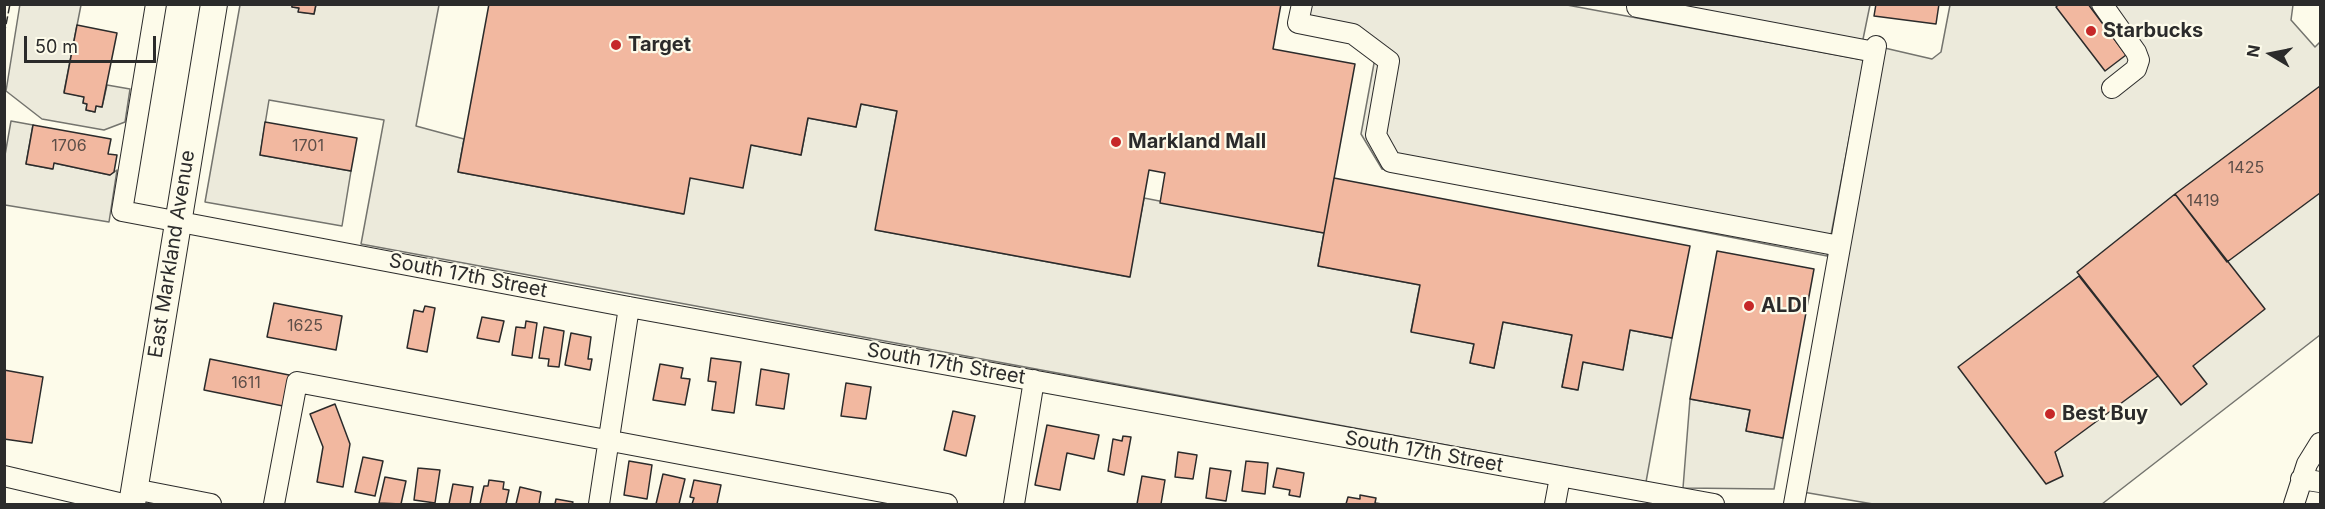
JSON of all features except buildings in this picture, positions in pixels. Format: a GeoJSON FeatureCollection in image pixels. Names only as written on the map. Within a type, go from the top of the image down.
{"type":"FeatureCollection","features":[{"type":"Feature","properties":{"kind":"main road","name":"East Markland Avenue"},"geometry":{"type":"LineString","coordinates":[[130,499],[214,4]]}},
{"type":"Feature","properties":{"kind":"street","name":"South 17th Street"},"geometry":{"type":"LineString","coordinates":[[156,4],[122,211],[629,308],[1714,504]]}},
{"type":"Feature","properties":{"kind":"street"},"geometry":{"type":"LineString","coordinates":[[1302,4],[1298,23],[1353,34],[1389,61],[1376,135],[1390,162],[1840,246]]}},
{"type":"Feature","properties":{"kind":"street"},"geometry":{"type":"LineString","coordinates":[[2102,4],[2136,52],[2139,60],[2136,69],[2112,88]]}},
{"type":"Feature","properties":{"kind":"street"},"geometry":{"type":"LineString","coordinates":[[1633,5],[1876,49],[1794,504]]}},
{"type":"Feature","properties":{"kind":"street"},"geometry":{"type":"LineString","coordinates":[[599,504],[629,308]]}},
{"type":"Feature","properties":{"kind":"street"},"geometry":{"type":"LineString","coordinates":[[1014,504],[1034,380]]}},
{"type":"Feature","properties":{"kind":"street"},"geometry":{"type":"LineString","coordinates":[[274,504],[297,382],[947,504]]}},
{"type":"Feature","properties":{"kind":"street"},"geometry":{"type":"LineString","coordinates":[[2294,504],[2311,481],[2307,464],[2320,443]]}},
{"type":"Feature","properties":{"kind":"street"},"geometry":{"type":"LineString","coordinates":[[4,476],[130,499],[212,504]]}},
{"type":"Feature","properties":{"kind":"street"},"geometry":{"type":"LineString","coordinates":[[1555,504],[1560,477]]}},
{"type":"Feature","properties":{"kind":"shaded area"},"geometry":{"type":"Polygon","coordinates":[[[20,4],[81,5],[64,92],[84,97],[83,103],[87,104],[86,110],[95,112],[96,106],[102,107],[107,85],[130,89],[125,122],[104,130],[42,119],[6,91],[20,4]]]}},
{"type":"Feature","properties":{"kind":"shaded area"},"geometry":{"type":"Polygon","coordinates":[[[1675,4],[1870,5],[1861,49],[1675,4]]]}},
{"type":"Feature","properties":{"kind":"shaded area"},"geometry":{"type":"Polygon","coordinates":[[[240,5],[292,5],[292,7],[299,8],[299,12],[314,14],[316,5],[439,5],[416,126],[464,139],[458,172],[683,214],[690,178],[751,145],[801,155],[808,118],[856,127],[861,104],[897,111],[876,230],[1129,277],[1144,198],[1324,233],[1318,266],[1420,285],[1411,331],[1474,344],[1470,363],[1494,368],[1503,322],[1572,335],[1562,387],[1577,390],[1583,362],[1623,369],[1630,330],[1672,338],[1646,482],[361,244],[384,120],[269,100],[260,155],[351,171],[342,226],[205,202],[240,5]]]}},
{"type":"Feature","properties":{"kind":"shaded area"},"geometry":{"type":"Polygon","coordinates":[[[1302,5],[1567,5],[1864,60],[1827,256],[1382,169],[1361,134],[1377,47],[1298,23],[1302,5]]]}},
{"type":"Feature","properties":{"kind":"shaded area"},"geometry":{"type":"Polygon","coordinates":[[[1950,5],[2293,5],[2291,20],[2315,47],[2320,42],[2320,335],[2102,504],[1873,504],[1797,491],[1876,46],[1932,59],[1941,52],[1950,5]]]}},
{"type":"Feature","properties":{"kind":"shaded area"},"geometry":{"type":"Polygon","coordinates":[[[11,121],[33,125],[26,164],[52,169],[54,163],[110,175],[117,170],[109,222],[5,205],[5,155],[11,121]]]}},
{"type":"Feature","properties":{"kind":"shaded area"},"geometry":{"type":"Polygon","coordinates":[[[1690,399],[1750,410],[1746,431],[1783,438],[1774,489],[1683,488],[1690,399]]]}},
{"type":"Feature","properties":{"kind":"fence"},"geometry":{"type":"LineString","coordinates":[[4,35],[10,4]]}},
{"type":"Feature","properties":{"kind":"place","name":"Starbucks"},"geometry":{"type":"Point","coordinates":[2091,31]}},
{"type":"Feature","properties":{"kind":"place","name":"Target"},"geometry":{"type":"Point","coordinates":[616,45]}},
{"type":"Feature","properties":{"kind":"place","name":"Markland Mall"},"geometry":{"type":"Point","coordinates":[1116,142]}},
{"type":"Feature","properties":{"kind":"place","name":"ALDI"},"geometry":{"type":"Point","coordinates":[1749,306]}},
{"type":"Feature","properties":{"kind":"place","name":"Best Buy"},"geometry":{"type":"Point","coordinates":[2050,414]}}]}
